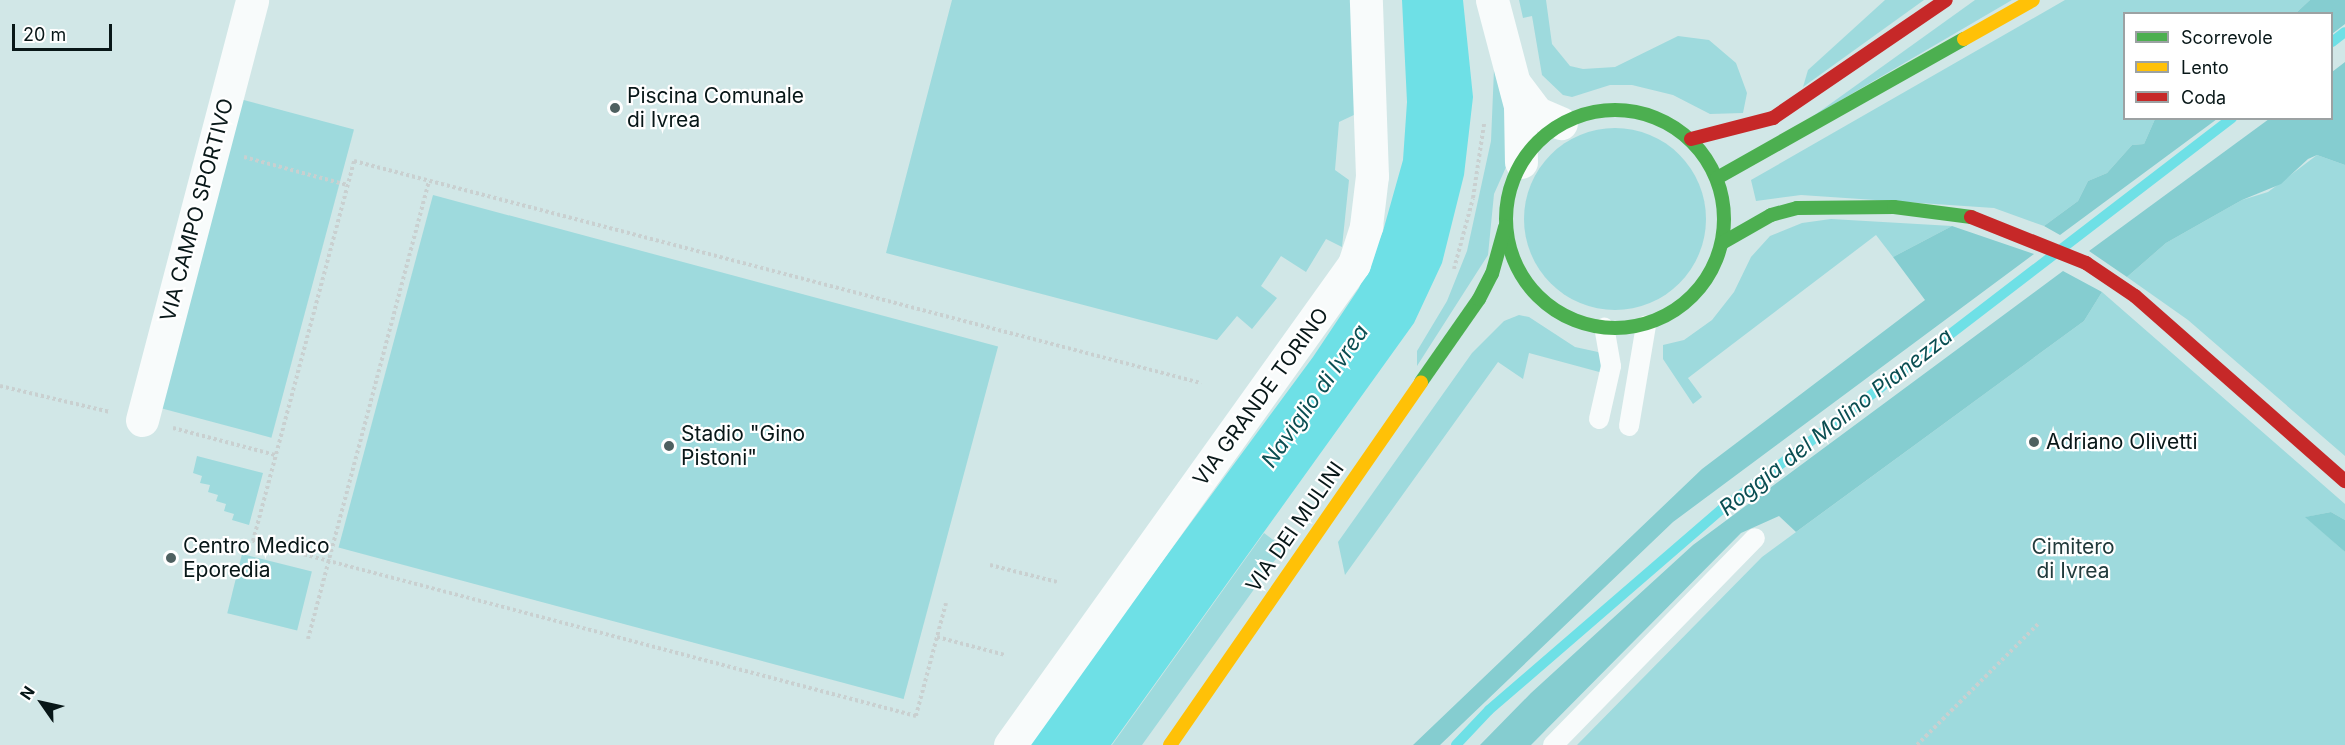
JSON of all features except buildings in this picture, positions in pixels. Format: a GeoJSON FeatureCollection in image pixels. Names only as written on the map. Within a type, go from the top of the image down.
{"type":"FeatureCollection","features":[{"type":"Feature","properties":{"kind":"street","name":"VIA CAMPO SPORTIVO"},"geometry":{"type":"LineString","coordinates":[[142,420],[252,0]]}},
{"type":"Feature","properties":{"kind":"street","name":"VIA GRANDE TORINO"},"geometry":{"type":"LineString","coordinates":[[1010,745],[1354,264],[1366,226],[1372,176],[1366,0]]}},
{"type":"Feature","properties":{"kind":"street"},"geometry":{"type":"LineString","coordinates":[[1492,0],[1515,84],[1522,125],[1521,162]]}},
{"type":"Feature","properties":{"kind":"street"},"geometry":{"type":"LineString","coordinates":[[1505,226],[1514,261],[1540,300],[1580,324],[1604,328],[1646,325],[1672,312],[1695,294],[1712,270],[1722,243],[1723,199],[1717,178],[1691,139],[1773,118],[1946,0]]}},
{"type":"Feature","properties":{"kind":"street"},"geometry":{"type":"LineString","coordinates":[[1717,178],[2033,0]]}},
{"type":"Feature","properties":{"kind":"street"},"geometry":{"type":"LineString","coordinates":[[1515,84],[1538,112],[1561,123]]}},
{"type":"Feature","properties":{"kind":"street","name":"VIA DEI MULINI"},"geometry":{"type":"LineString","coordinates":[[1170,745],[1456,334],[1492,274],[1505,226],[1512,182],[1521,162],[1539,140],[1561,123],[1587,113],[1614,109],[1642,112],[1668,123],[1691,139]]}},
{"type":"Feature","properties":{"kind":"street"},"geometry":{"type":"LineString","coordinates":[[1722,243],[1771,215],[1797,208],[1894,207],[1979,218],[2086,263],[2135,296],[2345,481]]}},
{"type":"Feature","properties":{"kind":"street"},"geometry":{"type":"LineString","coordinates":[[1521,300],[1540,300]]}},
{"type":"Feature","properties":{"kind":"street","name":"VIA DEI MULINI"},"geometry":{"type":"LineString","coordinates":[[1456,334],[1493,305]]}},
{"type":"Feature","properties":{"kind":"lane"},"geometry":{"type":"LineString","coordinates":[[1629,426],[1646,325]]}},
{"type":"Feature","properties":{"kind":"lane"},"geometry":{"type":"LineString","coordinates":[[1599,419],[1611,366],[1604,328]]}},
{"type":"Feature","properties":{"kind":"lane"},"geometry":{"type":"LineString","coordinates":[[1553,745],[1755,538]]}},
{"type":"Feature","properties":{"kind":"path"},"geometry":{"type":"LineString","coordinates":[[1453,273],[1473,198],[1485,113]]}},
{"type":"Feature","properties":{"kind":"path"},"geometry":{"type":"LineString","coordinates":[[237,156],[347,185]]}},
{"type":"Feature","properties":{"kind":"path"},"geometry":{"type":"LineString","coordinates":[[946,603],[916,716],[253,541],[354,161],[1201,383]]}},
{"type":"Feature","properties":{"kind":"path"},"geometry":{"type":"LineString","coordinates":[[308,639],[429,181]]}},
{"type":"Feature","properties":{"kind":"path"},"geometry":{"type":"LineString","coordinates":[[0,386],[142,420],[275,456]]}},
{"type":"Feature","properties":{"kind":"path"},"geometry":{"type":"LineString","coordinates":[[990,565],[1057,582]]}},
{"type":"Feature","properties":{"kind":"path"},"geometry":{"type":"LineString","coordinates":[[1917,745],[2038,624]]}},
{"type":"Feature","properties":{"kind":"path"},"geometry":{"type":"LineString","coordinates":[[937,637],[1005,655]]}},
{"type":"Feature","properties":{"kind":"green space"},"geometry":{"type":"Polygon","coordinates":[[[952,0],[1354,0],[1356,114],[1339,122],[1335,170],[1349,180],[1342,247],[1326,239],[1306,272],[1281,256],[1261,286],[1277,298],[1252,329],[1237,316],[1217,340],[886,253],[952,0]]]}},
{"type":"Feature","properties":{"kind":"green space"},"geometry":{"type":"Polygon","coordinates":[[[1519,0],[1546,0],[1552,44],[1570,66],[1583,69],[1615,67],[1678,36],[1709,40],[1736,63],[1747,93],[1743,113],[1710,114],[1673,95],[1632,85],[1610,85],[1572,97],[1563,95],[1542,75],[1532,16],[1523,18],[1519,0]]]}},
{"type":"Feature","properties":{"kind":"green space"},"geometry":{"type":"Polygon","coordinates":[[[1885,0],[1924,0],[1803,87],[1808,70],[1885,0]]]}},
{"type":"Feature","properties":{"kind":"green space"},"geometry":{"type":"Polygon","coordinates":[[[1975,0],[2012,0],[1812,117],[1975,0]]]}},
{"type":"Feature","properties":{"kind":"green space"},"geometry":{"type":"Polygon","coordinates":[[[2065,0],[2310,0],[2297,12],[2123,12],[2123,120],[2155,120],[2144,144],[2132,145],[2107,173],[2088,181],[2078,201],[2044,226],[1994,208],[1801,195],[1756,201],[1751,180],[2065,0]]]}},
{"type":"Feature","properties":{"kind":"green space"},"geometry":{"type":"Polygon","coordinates":[[[1494,69],[1515,147],[1494,194],[1488,255],[1417,366],[1417,351],[1447,301],[1467,251],[1491,141],[1494,69]]]}},
{"type":"Feature","properties":{"kind":"green space"},"geometry":{"type":"Polygon","coordinates":[[[240,99],[354,130],[271,438],[157,407],[240,99]]]}},
{"type":"Feature","properties":{"kind":"green space"},"geometry":{"type":"Polygon","coordinates":[[[1615,128],[1650,135],[1665,143],[1679,155],[1691,169],[1699,184],[1706,219],[1699,254],[1691,269],[1679,283],[1665,295],[1650,303],[1615,310],[1580,303],[1565,295],[1551,283],[1539,269],[1531,254],[1524,219],[1531,184],[1539,169],[1551,155],[1565,143],[1580,135],[1615,128]]]}},
{"type":"Feature","properties":{"kind":"green space"},"geometry":{"type":"Polygon","coordinates":[[[2317,155],[2345,165],[2345,456],[2188,320],[2127,277],[2166,243],[2242,200],[2268,192],[2317,155]]]}},
{"type":"Feature","properties":{"kind":"green space","name":"Stadio \"Gino Pistoni\""},"geometry":{"type":"Polygon","coordinates":[[[433,195],[998,346],[904,699],[339,548],[433,195]]]}},
{"type":"Feature","properties":{"kind":"green space"},"geometry":{"type":"Polygon","coordinates":[[[1831,219],[1952,226],[1893,257],[1876,235],[1688,378],[1702,397],[1693,404],[1663,359],[1663,345],[1684,340],[1712,320],[1734,292],[1751,257],[1770,236],[1802,223],[1831,219]]]}},
{"type":"Feature","properties":{"kind":"green space","name":"Cimitero di Ivrea"},"geometry":{"type":"Polygon","coordinates":[[[2102,292],[2345,504],[2345,520],[2331,512],[2306,517],[2345,552],[2345,745],[1577,745],[1762,557],[2084,321],[2102,292]]]}},
{"type":"Feature","properties":{"kind":"green space"},"geometry":{"type":"Polygon","coordinates":[[[1519,315],[1529,317],[1575,347],[1598,352],[1605,358],[1603,373],[1529,353],[1523,379],[1498,362],[1345,575],[1338,542],[1472,353],[1504,321],[1519,315]]]}},
{"type":"Feature","properties":{"kind":"green space"},"geometry":{"type":"Polygon","coordinates":[[[197,456],[263,473],[249,525],[232,520],[234,514],[224,511],[226,504],[216,501],[218,495],[208,492],[210,485],[200,483],[202,476],[193,473],[197,456]]]}},
{"type":"Feature","properties":{"kind":"green space"},"geometry":{"type":"Polygon","coordinates":[[[1285,529],[1293,535],[1142,745],[1112,745],[1264,533],[1276,542],[1285,529]]]}},
{"type":"Feature","properties":{"kind":"green space"},"geometry":{"type":"Polygon","coordinates":[[[242,554],[312,571],[297,631],[227,613],[242,554]]]}},
{"type":"Feature","properties":{"kind":"shaded area"},"geometry":{"type":"Polygon","coordinates":[[[2310,0],[2345,0],[2345,24],[2333,33],[2333,12],[2297,12],[2310,0]]]}},
{"type":"Feature","properties":{"kind":"shaded area"},"geometry":{"type":"Polygon","coordinates":[[[2345,62],[2345,165],[2317,155],[2308,159],[2281,184],[2242,200],[2166,243],[2127,277],[2089,251],[2268,120],[2333,120],[2333,71],[2345,62]]]}},
{"type":"Feature","properties":{"kind":"shaded area"},"geometry":{"type":"Polygon","coordinates":[[[2155,120],[2216,120],[2060,235],[2044,226],[2078,201],[2088,181],[2107,173],[2132,145],[2144,144],[2155,120]]]}},
{"type":"Feature","properties":{"kind":"shaded area"},"geometry":{"type":"Polygon","coordinates":[[[1952,226],[2034,254],[1673,522],[1440,745],[1413,745],[1702,469],[1925,300],[1893,257],[1952,226]]]}},
{"type":"Feature","properties":{"kind":"shaded area"},"geometry":{"type":"Polygon","coordinates":[[[2063,271],[2102,292],[2084,321],[1796,532],[1779,516],[1741,533],[1531,745],[1480,745],[1531,693],[1693,545],[2063,271]]]}},
{"type":"Feature","properties":{"kind":"shaded area"},"geometry":{"type":"Polygon","coordinates":[[[2331,512],[2345,520],[2345,552],[2305,517],[2331,512]]]}},
{"type":"Feature","properties":{"kind":"water","name":"Naviglio di Ivrea"},"geometry":{"type":"Polygon","coordinates":[[[1402,0],[1463,0],[1473,97],[1464,175],[1442,263],[1414,323],[1111,745],[1027,745],[1313,357],[1359,288],[1383,231],[1403,160],[1407,102],[1402,0]]]}},
{"type":"Feature","properties":{"kind":"waterway","name":"Roggia del Molino Pianezza"},"geometry":{"type":"LineString","coordinates":[[2333,41],[2345,32]]}},
{"type":"Feature","properties":{"kind":"waterway","name":"Roggia del Molino Pianezza"},"geometry":{"type":"LineString","coordinates":[[1456,745],[1489,710],[1721,510],[2229,120]]}},
{"type":"Feature","properties":{"kind":"traffic: fast"},"geometry":{"type":"LineString","coordinates":[[1717,178],[1964,39]]}},
{"type":"Feature","properties":{"kind":"traffic: fast"},"geometry":{"type":"LineString","coordinates":[[1604,110],[1626,110],[1647,114],[1667,122],[1684,134],[1700,150],[1712,167],[1720,187],[1724,219],[1720,251],[1712,271],[1700,288],[1684,304],[1667,316],[1647,324],[1626,328],[1604,328],[1583,324],[1563,316],[1546,304],[1530,288],[1518,271],[1510,251],[1506,230],[1506,208],[1510,187],[1518,167],[1530,150],[1546,134],[1563,122],[1583,114],[1604,110]]}},
{"type":"Feature","properties":{"kind":"traffic: fast"},"geometry":{"type":"LineString","coordinates":[[1722,243],[1771,215],[1797,208],[1894,207],[1971,217]]}},
{"type":"Feature","properties":{"kind":"traffic: fast"},"geometry":{"type":"LineString","coordinates":[[1421,382],[1479,299],[1492,274],[1505,227]]}},
{"type":"Feature","properties":{"kind":"traffic: slow"},"geometry":{"type":"LineString","coordinates":[[1964,39],[2033,0]]}},
{"type":"Feature","properties":{"kind":"traffic: slow"},"geometry":{"type":"LineString","coordinates":[[1170,745],[1421,382]]}},
{"type":"Feature","properties":{"kind":"traffic: jam"},"geometry":{"type":"LineString","coordinates":[[1691,139],[1773,118],[1946,0]]}},
{"type":"Feature","properties":{"kind":"traffic: jam"},"geometry":{"type":"LineString","coordinates":[[1971,217],[2086,263],[2135,296],[2345,481]]}},
{"type":"Feature","properties":{"kind":"place","name":"Piscina Comunale di Ivrea"},"geometry":{"type":"Point","coordinates":[615,108]}},
{"type":"Feature","properties":{"kind":"place","name":"Adriano Olivetti"},"geometry":{"type":"Point","coordinates":[2034,442]}},
{"type":"Feature","properties":{"kind":"place","name":"Stadio \"Gino Pistoni\""},"geometry":{"type":"Point","coordinates":[669,446]}},
{"type":"Feature","properties":{"kind":"place","name":"Centro Medico Eporedia"},"geometry":{"type":"Point","coordinates":[171,558]}}]}
